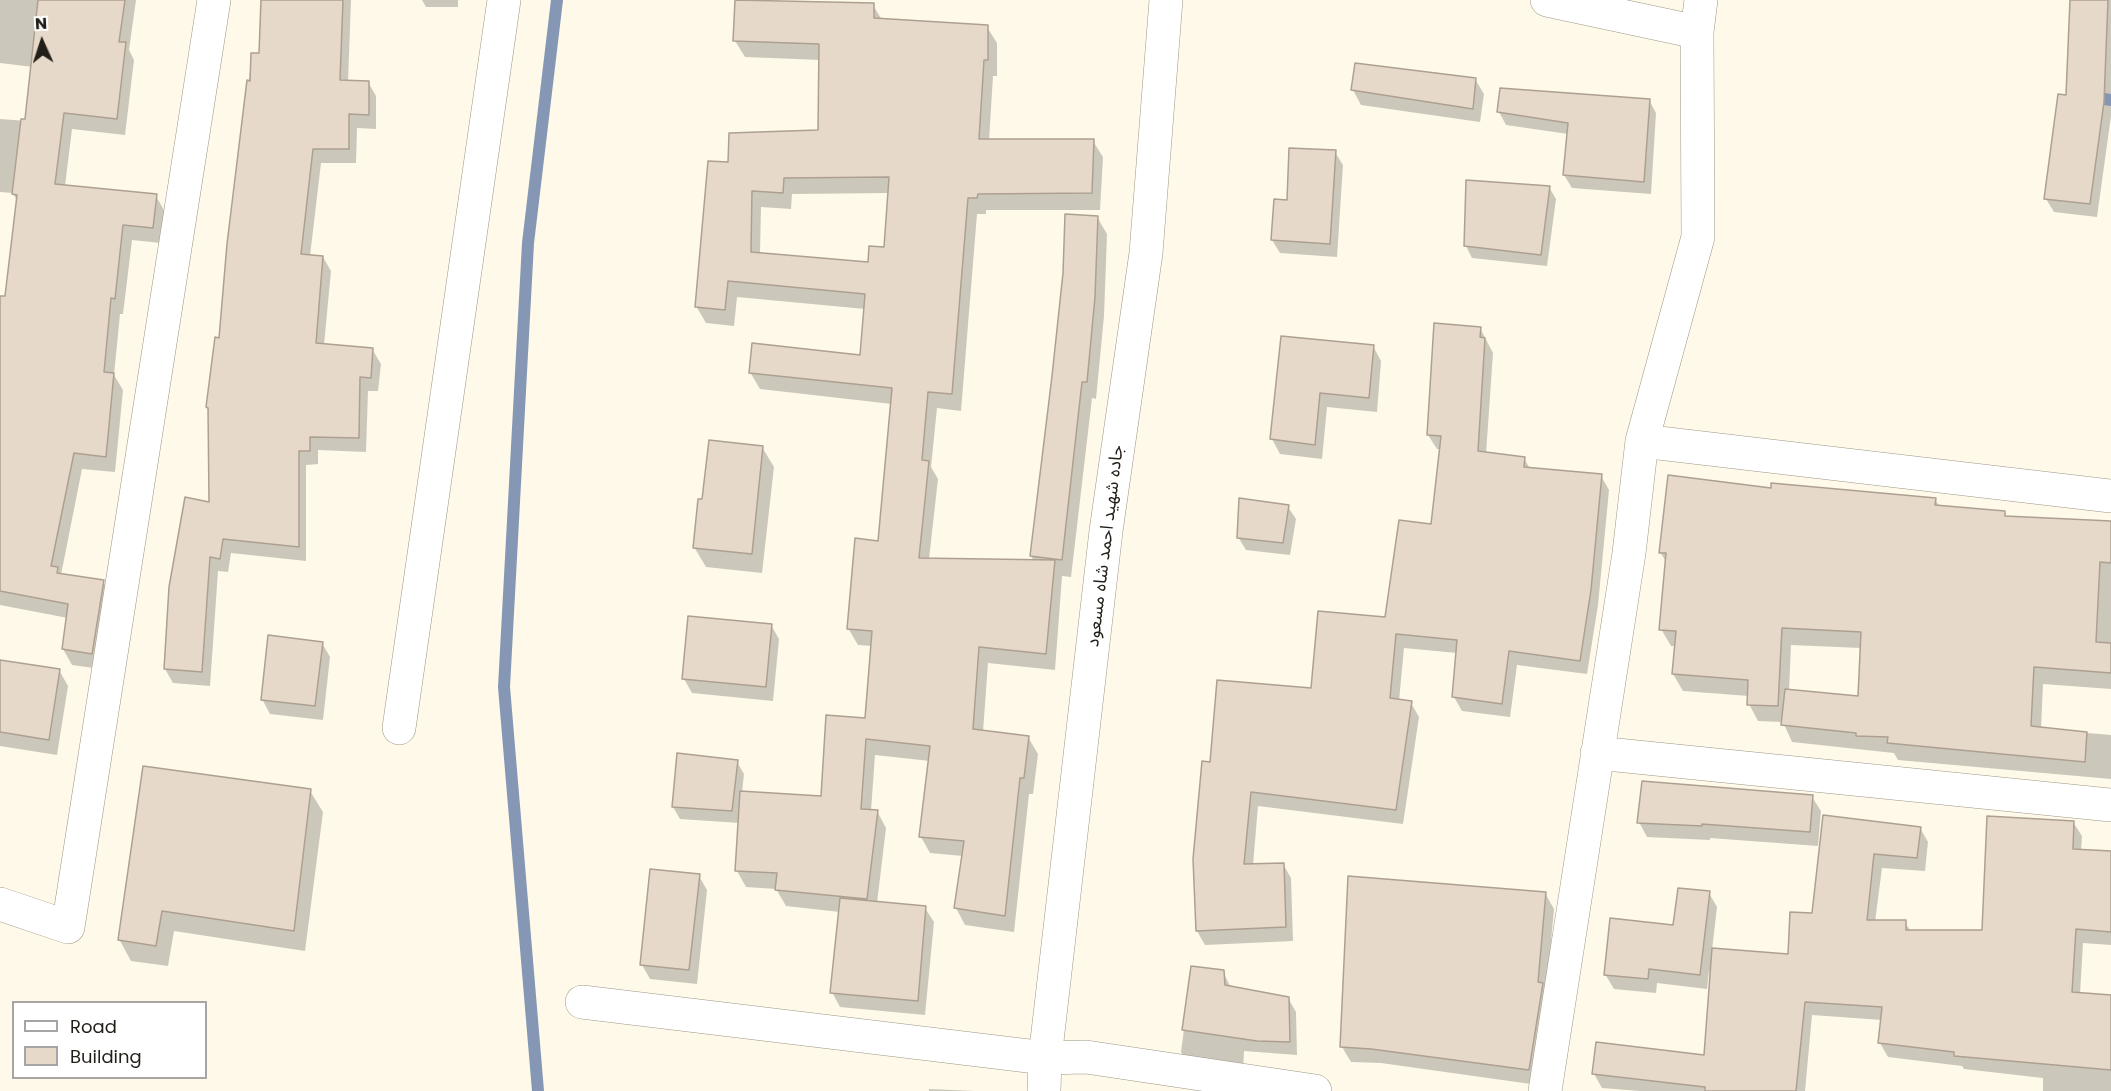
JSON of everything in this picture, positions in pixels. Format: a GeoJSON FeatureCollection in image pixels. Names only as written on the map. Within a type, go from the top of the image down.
{"type":"FeatureCollection","features":[{"type":"Feature","properties":{"kind":"street"},"geometry":{"type":"LineString","coordinates":[[0,904],[68,927],[214,0]]}},
{"type":"Feature","properties":{"kind":"street"},"geometry":{"type":"LineString","coordinates":[[399,728],[504,0]]}},
{"type":"Feature","properties":{"kind":"street","name":"جاده شهيد احمد شاه مسعود"},"geometry":{"type":"LineString","coordinates":[[1044,1091],[1045,1058],[1106,531],[1146,253],[1166,0]]}},
{"type":"Feature","properties":{"kind":"street"},"geometry":{"type":"LineString","coordinates":[[1547,0],[1697,32]]}},
{"type":"Feature","properties":{"kind":"street"},"geometry":{"type":"LineString","coordinates":[[1545,1091],[1629,553],[1642,441],[1698,237],[1697,32],[1701,0]]}},
{"type":"Feature","properties":{"kind":"street"},"geometry":{"type":"LineString","coordinates":[[1642,441],[2111,496]]}},
{"type":"Feature","properties":{"kind":"street"},"geometry":{"type":"LineString","coordinates":[[1598,753],[2111,805]]}},
{"type":"Feature","properties":{"kind":"street"},"geometry":{"type":"LineString","coordinates":[[582,1002],[1045,1058],[1086,1057],[1315,1091]]}},
{"type":"Feature","properties":{"kind":"building"},"geometry":{"type":"Polygon","coordinates":[[[38,0],[125,0],[119,42],[126,42],[117,119],[64,113],[55,184],[157,194],[153,228],[123,225],[115,299],[111,298],[104,372],[114,373],[106,457],[74,453],[51,566],[58,567],[57,573],[104,580],[92,654],[62,649],[68,604],[0,591],[0,296],[5,296],[17,195],[12,194],[21,119],[25,119],[38,0]]]}},
{"type":"Feature","properties":{"kind":"building"},"geometry":{"type":"Polygon","coordinates":[[[261,0],[343,0],[340,80],[369,81],[369,115],[349,114],[349,149],[313,149],[301,254],[323,256],[316,343],[373,348],[371,378],[360,377],[359,438],[310,437],[310,451],[299,451],[299,547],[223,539],[220,559],[210,557],[202,672],[164,669],[169,587],[185,497],[209,502],[208,408],[206,407],[215,337],[219,338],[227,244],[247,80],[250,81],[251,53],[259,53],[261,0]]]}},
{"type":"Feature","properties":{"kind":"building"},"geometry":{"type":"Polygon","coordinates":[[[735,0],[874,3],[874,18],[988,25],[988,60],[984,60],[979,139],[1094,139],[1092,193],[978,194],[977,198],[968,198],[952,394],[928,392],[922,460],[929,461],[919,558],[1055,560],[1046,654],[979,647],[973,729],[1029,736],[1024,778],[1020,778],[1005,916],[954,908],[964,841],[919,837],[930,746],[866,739],[861,809],[878,810],[867,899],[775,890],[777,873],[735,871],[740,791],[821,796],[826,715],[865,718],[872,631],[847,629],[855,538],[878,541],[892,388],[749,373],[752,343],[860,355],[865,294],[728,281],[725,310],[695,307],[708,161],[728,162],[729,133],[818,130],[819,44],[733,41],[735,0]],[[889,177],[784,178],[783,193],[752,191],[751,252],[868,262],[869,246],[884,247],[889,177]]]}},
{"type":"Feature","properties":{"kind":"building"},"geometry":{"type":"Polygon","coordinates":[[[2070,0],[2108,0],[2104,102],[2090,204],[2044,199],[2058,94],[2066,95],[2070,0]]]}},
{"type":"Feature","properties":{"kind":"building"},"geometry":{"type":"Polygon","coordinates":[[[1355,63],[1476,78],[1473,109],[1351,90],[1355,63]]]}},
{"type":"Feature","properties":{"kind":"building"},"geometry":{"type":"Polygon","coordinates":[[[1500,88],[1650,99],[1644,182],[1563,175],[1568,123],[1497,112],[1500,88]]]}},
{"type":"Feature","properties":{"kind":"building"},"geometry":{"type":"Polygon","coordinates":[[[1289,148],[1336,150],[1330,244],[1271,240],[1274,199],[1287,200],[1289,148]]]}},
{"type":"Feature","properties":{"kind":"building"},"geometry":{"type":"Polygon","coordinates":[[[1466,180],[1550,186],[1541,255],[1464,246],[1466,180]]]}},
{"type":"Feature","properties":{"kind":"building"},"geometry":{"type":"Polygon","coordinates":[[[1065,214],[1098,216],[1095,297],[1087,382],[1082,382],[1062,560],[1030,556],[1063,273],[1065,214]]]}},
{"type":"Feature","properties":{"kind":"building"},"geometry":{"type":"Polygon","coordinates":[[[1434,323],[1481,327],[1480,337],[1485,338],[1478,451],[1525,457],[1524,467],[1602,474],[1591,590],[1580,661],[1509,651],[1502,704],[1452,697],[1457,640],[1396,634],[1390,698],[1412,701],[1396,810],[1251,792],[1244,864],[1284,863],[1286,927],[1196,931],[1193,859],[1202,761],[1210,762],[1217,680],[1311,688],[1318,611],[1385,617],[1399,520],[1431,524],[1441,436],[1427,435],[1434,323]]]}},
{"type":"Feature","properties":{"kind":"building"},"geometry":{"type":"Polygon","coordinates":[[[1281,336],[1374,345],[1369,398],[1320,393],[1315,445],[1270,439],[1281,336]]]}},
{"type":"Feature","properties":{"kind":"building"},"geometry":{"type":"Polygon","coordinates":[[[709,440],[763,446],[752,554],[693,548],[698,499],[702,499],[709,440]]]}},
{"type":"Feature","properties":{"kind":"building"},"geometry":{"type":"Polygon","coordinates":[[[1668,475],[1771,488],[1771,483],[1936,498],[1935,505],[2005,511],[2005,516],[2111,521],[2111,563],[2100,562],[2096,642],[2111,643],[2111,673],[2034,667],[2031,726],[2087,732],[2085,762],[1887,743],[1888,737],[1856,736],[1856,733],[1781,725],[1785,689],[1858,696],[1861,632],[1782,628],[1778,706],[1747,705],[1748,680],[1672,674],[1676,631],[1659,630],[1666,553],[1659,553],[1668,475]]]}},
{"type":"Feature","properties":{"kind":"building"},"geometry":{"type":"Polygon","coordinates":[[[1239,498],[1289,505],[1283,543],[1237,538],[1239,498]]]}},
{"type":"Feature","properties":{"kind":"building"},"geometry":{"type":"Polygon","coordinates":[[[688,616],[772,624],[766,687],[682,679],[688,616]]]}},
{"type":"Feature","properties":{"kind":"building"},"geometry":{"type":"Polygon","coordinates":[[[268,635],[323,642],[315,706],[261,700],[268,635]]]}},
{"type":"Feature","properties":{"kind":"building"},"geometry":{"type":"Polygon","coordinates":[[[0,660],[60,669],[49,740],[0,732],[0,660]]]}},
{"type":"Feature","properties":{"kind":"building"},"geometry":{"type":"Polygon","coordinates":[[[677,753],[738,760],[732,811],[672,807],[677,753]]]}},
{"type":"Feature","properties":{"kind":"building"},"geometry":{"type":"Polygon","coordinates":[[[143,766],[311,789],[294,931],[162,911],[156,946],[118,940],[143,766]]]}},
{"type":"Feature","properties":{"kind":"building"},"geometry":{"type":"Polygon","coordinates":[[[1642,781],[1813,795],[1810,832],[1702,824],[1702,826],[1637,823],[1642,781]]]}},
{"type":"Feature","properties":{"kind":"building"},"geometry":{"type":"Polygon","coordinates":[[[1823,815],[1921,827],[1917,858],[1874,854],[1867,920],[1906,920],[1906,930],[1982,930],[1987,816],[2074,821],[2073,849],[2111,851],[2111,932],[2076,929],[2072,992],[2111,995],[2111,1070],[1954,1056],[1954,1052],[1878,1043],[1882,1007],[1805,1002],[1796,1091],[1705,1091],[1705,1087],[1592,1074],[1596,1042],[1704,1055],[1712,948],[1788,954],[1790,912],[1812,913],[1823,815]]]}},
{"type":"Feature","properties":{"kind":"building"},"geometry":{"type":"Polygon","coordinates":[[[650,869],[700,874],[689,970],[640,965],[650,869]]]}},
{"type":"Feature","properties":{"kind":"building"},"geometry":{"type":"Polygon","coordinates":[[[1348,876],[1546,892],[1538,982],[1543,983],[1529,1070],[1340,1047],[1348,876]]]}},
{"type":"Feature","properties":{"kind":"building"},"geometry":{"type":"Polygon","coordinates":[[[1678,888],[1710,891],[1700,975],[1649,969],[1648,979],[1604,975],[1610,918],[1673,925],[1678,888]]]}},
{"type":"Feature","properties":{"kind":"building"},"geometry":{"type":"Polygon","coordinates":[[[840,898],[926,906],[918,1001],[830,993],[840,898]]]}},
{"type":"Feature","properties":{"kind":"building"},"geometry":{"type":"Polygon","coordinates":[[[1191,966],[1224,970],[1225,985],[1289,997],[1290,1042],[1257,1041],[1182,1030],[1191,966]]]}},
{"type":"Feature","properties":{"kind":"waterway"},"geometry":{"type":"LineString","coordinates":[[538,1091],[504,687],[528,243],[557,0]]}},
{"type":"Feature","properties":{"kind":"waterway"},"geometry":{"type":"LineString","coordinates":[[2088,96],[2111,100]]}}]}
